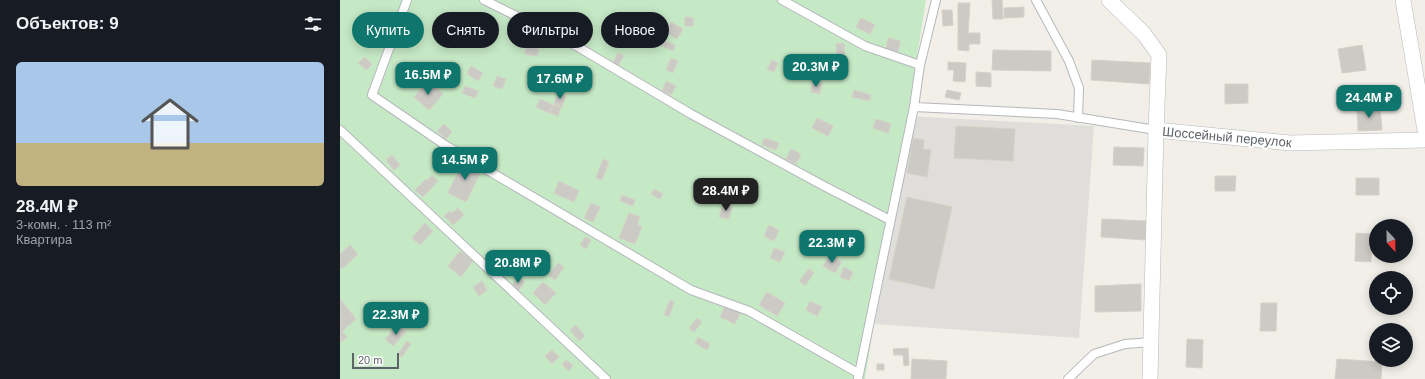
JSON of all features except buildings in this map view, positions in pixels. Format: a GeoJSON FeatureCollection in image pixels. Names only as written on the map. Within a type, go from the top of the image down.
{"type":"FeatureCollection","features":[{"type":"Feature","properties":{"kind":"street"},"geometry":{"type":"LineString","coordinates":[[1109,0],[1144,34],[1159,54],[1156,130]]}},
{"type":"Feature","properties":{"kind":"street"},"geometry":{"type":"LineString","coordinates":[[1403,0],[1425,130]]}},
{"type":"Feature","properties":{"kind":"street","name":"Шоссейный переулок"},"geometry":{"type":"LineString","coordinates":[[1150,379],[1156,130],[1290,143],[1425,140]]}},
{"type":"Feature","properties":{"kind":"lane"},"geometry":{"type":"LineString","coordinates":[[407,0],[372,94],[445,145],[692,290],[749,311],[858,376],[914,108],[919,82],[920,65],[936,0]]}},
{"type":"Feature","properties":{"kind":"lane"},"geometry":{"type":"LineString","coordinates":[[484,0],[572,44],[691,114],[890,220]]}},
{"type":"Feature","properties":{"kind":"lane"},"geometry":{"type":"LineString","coordinates":[[782,0],[864,46],[920,65]]}},
{"type":"Feature","properties":{"kind":"lane"},"geometry":{"type":"LineString","coordinates":[[1036,0],[1069,61],[1079,88],[1078,118]]}},
{"type":"Feature","properties":{"kind":"lane"},"geometry":{"type":"LineString","coordinates":[[914,108],[1057,114],[1156,130]]}},
{"type":"Feature","properties":{"kind":"lane"},"geometry":{"type":"LineString","coordinates":[[340,130],[606,379]]}},
{"type":"Feature","properties":{"kind":"lane"},"geometry":{"type":"LineString","coordinates":[[1068,379],[1094,354],[1124,344],[1152,342]]}},
{"type":"Feature","properties":{"kind":"shaded area"},"geometry":{"type":"Polygon","coordinates":[[[907,116],[1094,126],[1079,338],[875,324],[907,116]]]}},
{"type":"Feature","properties":{"kind":"green space"},"geometry":{"type":"Polygon","coordinates":[[[340,0],[926,0],[865,379],[340,379],[340,0]]]}}]}
